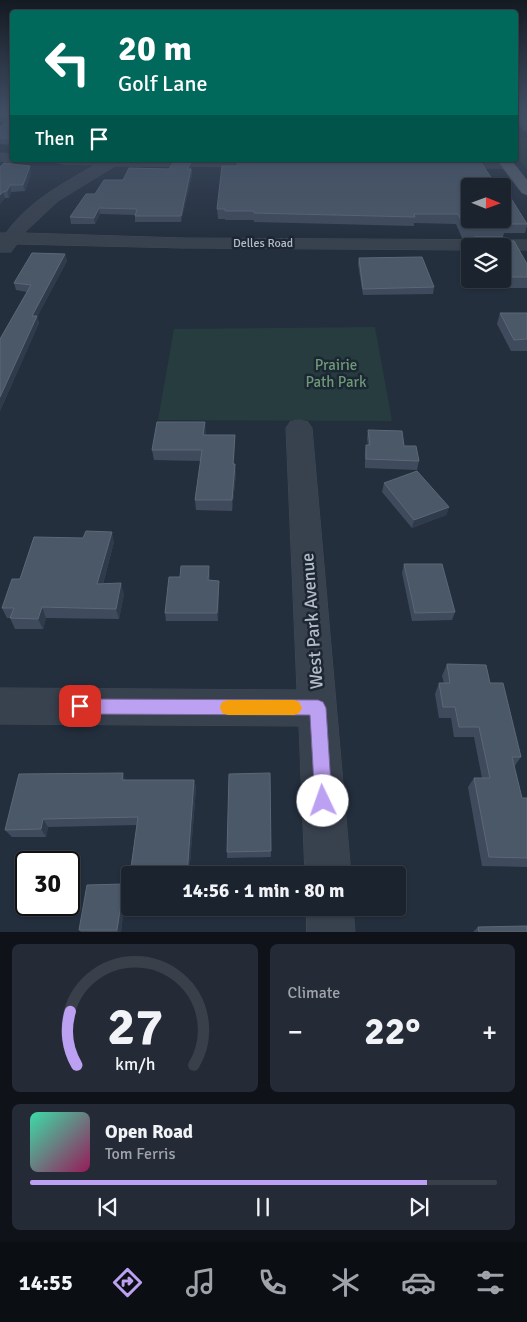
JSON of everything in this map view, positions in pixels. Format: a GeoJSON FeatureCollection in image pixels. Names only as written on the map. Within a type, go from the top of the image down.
{"type":"FeatureCollection","features":[{"type":"Feature","properties":{"kind":"main road"},"geometry":{"type":"LineString","coordinates":[[506,162],[527,190]]}},
{"type":"Feature","properties":{"kind":"street"},"geometry":{"type":"LineString","coordinates":[[0,256],[5,238],[35,210],[77,180],[113,162]]}},
{"type":"Feature","properties":{"kind":"street"},"geometry":{"type":"LineString","coordinates":[[202,162],[288,163]]}},
{"type":"Feature","properties":{"kind":"street"},"geometry":{"type":"LineString","coordinates":[[427,164],[506,162]]}},
{"type":"Feature","properties":{"kind":"street","name":"Delles Road"},"geometry":{"type":"LineString","coordinates":[[5,238],[183,242],[527,245]]}},
{"type":"Feature","properties":{"kind":"street","name":"West Park Avenue"},"geometry":{"type":"LineString","coordinates":[[300,428],[327,866]]}},
{"type":"Feature","properties":{"kind":"street"},"geometry":{"type":"LineString","coordinates":[[0,706],[318,708]]}},
{"type":"Feature","properties":{"kind":"street"},"geometry":{"type":"LineString","coordinates":[[330,916],[331,932]]}},
{"type":"Feature","properties":{"kind":"green space"},"geometry":{"type":"Polygon","coordinates":[[[518,153],[527,153],[527,170],[518,159],[518,153]]]}},
{"type":"Feature","properties":{"kind":"green space","name":"Prairie Path Park"},"geometry":{"type":"Polygon","coordinates":[[[375,327],[392,421],[158,420],[174,329],[375,327]]]}},
{"type":"Feature","properties":{"kind":"building"},"geometry":{"type":"Polygon","coordinates":[[[238,162],[481,162],[491,178],[461,178],[461,220],[458,214],[414,214],[415,217],[254,213],[254,211],[225,211],[225,209],[217,209],[222,166],[237,166],[238,162]]]}},
{"type":"Feature","properties":{"kind":"building"},"geometry":{"type":"Polygon","coordinates":[[[4,163],[30,166],[23,185],[10,185],[7,191],[0,195],[0,167],[4,163]]]}},
{"type":"Feature","properties":{"kind":"building"},"geometry":{"type":"Polygon","coordinates":[[[173,163],[191,163],[187,169],[191,169],[181,216],[135,216],[137,209],[99,208],[94,218],[70,217],[86,194],[95,194],[104,180],[123,180],[129,168],[169,169],[173,163]]]}},
{"type":"Feature","properties":{"kind":"building"},"geometry":{"type":"Polygon","coordinates":[[[511,198],[527,224],[511,224],[511,198]]]}},
{"type":"Feature","properties":{"kind":"building"},"geometry":{"type":"Polygon","coordinates":[[[503,237],[504,238],[474,238],[503,237]]]}},
{"type":"Feature","properties":{"kind":"building"},"geometry":{"type":"Polygon","coordinates":[[[511,241],[514,241],[527,264],[527,277],[511,277],[511,241]]]}},
{"type":"Feature","properties":{"kind":"building"},"geometry":{"type":"Polygon","coordinates":[[[32,253],[65,254],[32,316],[37,316],[0,397],[0,339],[31,285],[14,283],[32,253]]]}},
{"type":"Feature","properties":{"kind":"building"},"geometry":{"type":"Polygon","coordinates":[[[422,257],[434,287],[363,289],[359,258],[422,257]]]}},
{"type":"Feature","properties":{"kind":"building"},"geometry":{"type":"Polygon","coordinates":[[[500,313],[527,313],[527,339],[514,340],[500,313]]]}},
{"type":"Feature","properties":{"kind":"building"},"geometry":{"type":"Polygon","coordinates":[[[157,422],[205,422],[203,435],[235,435],[232,500],[195,500],[202,450],[152,450],[157,422]]]}},
{"type":"Feature","properties":{"kind":"building"},"geometry":{"type":"Polygon","coordinates":[[[368,430],[402,431],[404,446],[416,446],[419,461],[366,459],[366,445],[370,445],[368,430]]]}},
{"type":"Feature","properties":{"kind":"building"},"geometry":{"type":"Polygon","coordinates":[[[417,471],[449,507],[414,520],[384,483],[417,471]]]}},
{"type":"Feature","properties":{"kind":"building"},"geometry":{"type":"Polygon","coordinates":[[[86,531],[112,532],[97,584],[121,583],[116,609],[42,607],[38,619],[10,618],[14,608],[2,608],[12,579],[20,579],[34,537],[83,538],[86,531]]]}},
{"type":"Feature","properties":{"kind":"building"},"geometry":{"type":"Polygon","coordinates":[[[404,564],[442,564],[455,612],[415,613],[404,564]]]}},
{"type":"Feature","properties":{"kind":"building"},"geometry":{"type":"Polygon","coordinates":[[[181,566],[209,566],[208,580],[219,581],[217,613],[165,613],[169,577],[180,577],[181,566]]]}},
{"type":"Feature","properties":{"kind":"building"},"geometry":{"type":"Polygon","coordinates":[[[447,664],[486,665],[490,683],[503,683],[521,757],[512,757],[522,798],[527,798],[527,858],[489,857],[474,778],[490,778],[479,727],[459,727],[455,707],[443,707],[439,683],[450,683],[447,664]]]}},
{"type":"Feature","properties":{"kind":"building"},"geometry":{"type":"Polygon","coordinates":[[[123,773],[122,780],[194,780],[188,866],[131,866],[138,817],[43,819],[41,829],[5,830],[19,774],[123,773]]]}},
{"type":"Feature","properties":{"kind":"building"},"geometry":{"type":"Polygon","coordinates":[[[270,773],[271,851],[227,852],[229,774],[270,773]]]}},
{"type":"Feature","properties":{"kind":"building"},"geometry":{"type":"Polygon","coordinates":[[[121,884],[121,904],[117,930],[79,930],[87,885],[121,884]]]}},
{"type":"Feature","properties":{"kind":"building"},"geometry":{"type":"Polygon","coordinates":[[[527,926],[527,932],[479,932],[478,927],[527,926]]]}},
{"type":"Feature","properties":{"kind":"slow traffic"},"geometry":{"type":"LineString","coordinates":[[228,707],[294,708]]}},
{"type":"Feature","properties":{"kind":"route"},"geometry":{"type":"LineString","coordinates":[[80,706],[318,708],[323,801]]}}]}
